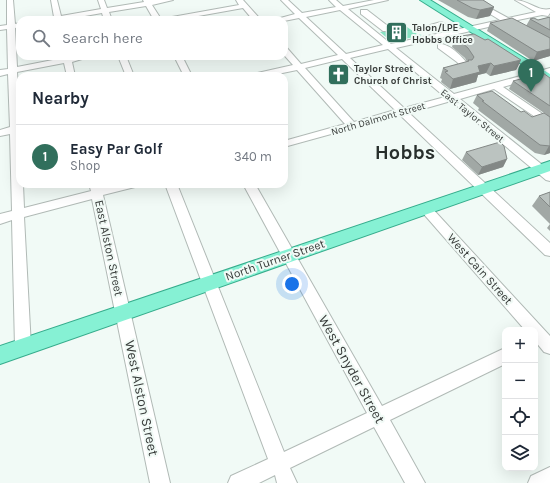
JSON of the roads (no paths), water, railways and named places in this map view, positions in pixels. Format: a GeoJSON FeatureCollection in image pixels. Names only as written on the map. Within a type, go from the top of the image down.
{"type":"FeatureCollection","features":[{"type":"Feature","properties":{"kind":"main road"},"geometry":{"type":"LineString","coordinates":[[424,0],[547,75]]}},
{"type":"Feature","properties":{"kind":"main road","name":"North Turner Street"},"geometry":{"type":"LineString","coordinates":[[0,355],[484,189],[547,171]]}},
{"type":"Feature","properties":{"kind":"street"},"geometry":{"type":"LineString","coordinates":[[10,0],[10,26],[16,105]]}},
{"type":"Feature","properties":{"kind":"street"},"geometry":{"type":"LineString","coordinates":[[54,0],[57,16]]}},
{"type":"Feature","properties":{"kind":"street"},"geometry":{"type":"LineString","coordinates":[[101,0],[107,16]]}},
{"type":"Feature","properties":{"kind":"street"},"geometry":{"type":"LineString","coordinates":[[76,16],[147,2],[170,0]]}},
{"type":"Feature","properties":{"kind":"street"},"geometry":{"type":"LineString","coordinates":[[239,0],[253,16]]}},
{"type":"Feature","properties":{"kind":"street"},"geometry":{"type":"LineString","coordinates":[[284,0],[550,251]]}},
{"type":"Feature","properties":{"kind":"street","name":"East Taylor Street"},"geometry":{"type":"LineString","coordinates":[[332,0],[451,98],[547,171]]}},
{"type":"Feature","properties":{"kind":"street"},"geometry":{"type":"LineString","coordinates":[[470,0],[519,28]]}},
{"type":"Feature","properties":{"kind":"street"},"geometry":{"type":"LineString","coordinates":[[518,0],[548,14]]}},
{"type":"Feature","properties":{"kind":"street"},"geometry":{"type":"LineString","coordinates":[[288,18],[376,1],[386,4]]}},
{"type":"Feature","properties":{"kind":"street"},"geometry":{"type":"LineString","coordinates":[[147,2],[156,16]]}},
{"type":"Feature","properties":{"kind":"street"},"geometry":{"type":"LineString","coordinates":[[187,16],[244,6]]}},
{"type":"Feature","properties":{"kind":"street"},"geometry":{"type":"LineString","coordinates":[[364,12],[386,29]]}},
{"type":"Feature","properties":{"kind":"street"},"geometry":{"type":"LineString","coordinates":[[273,72],[449,33],[548,14]]}},
{"type":"Feature","properties":{"kind":"street"},"geometry":{"type":"LineString","coordinates":[[357,20],[371,17]]}},
{"type":"Feature","properties":{"kind":"street"},"geometry":{"type":"LineString","coordinates":[[434,25],[449,33],[482,46],[493,43]]}},
{"type":"Feature","properties":{"kind":"street"},"geometry":{"type":"LineString","coordinates":[[441,46],[460,60],[465,66]]}},
{"type":"Feature","properties":{"kind":"street"},"geometry":{"type":"LineString","coordinates":[[288,54],[351,125]]}},
{"type":"Feature","properties":{"kind":"street"},"geometry":{"type":"LineString","coordinates":[[0,73],[58,60]]}},
{"type":"Feature","properties":{"kind":"street"},"geometry":{"type":"LineString","coordinates":[[67,60],[70,72]]}},
{"type":"Feature","properties":{"kind":"street"},"geometry":{"type":"LineString","coordinates":[[124,60],[128,72]]}},
{"type":"Feature","properties":{"kind":"street"},"geometry":{"type":"LineString","coordinates":[[180,60],[186,72]]}},
{"type":"Feature","properties":{"kind":"street","name":"North Dalmont Street"},"geometry":{"type":"LineString","coordinates":[[288,143],[400,111],[496,86],[547,75]]}},
{"type":"Feature","properties":{"kind":"street"},"geometry":{"type":"LineString","coordinates":[[496,86],[550,124]]}},
{"type":"Feature","properties":{"kind":"street"},"geometry":{"type":"LineString","coordinates":[[0,133],[16,129]]}},
{"type":"Feature","properties":{"kind":"street"},"geometry":{"type":"LineString","coordinates":[[18,188],[24,346]]}},
{"type":"Feature","properties":{"kind":"street"},"geometry":{"type":"LineString","coordinates":[[172,188],[208,283],[287,483]]}},
{"type":"Feature","properties":{"kind":"street","name":"West Snyder Street"},"geometry":{"type":"LineString","coordinates":[[250,188],[415,483]]}},
{"type":"Feature","properties":{"kind":"street"},"geometry":{"type":"LineString","coordinates":[[0,219],[96,189]]}},
{"type":"Feature","properties":{"kind":"street","name":"East Alston Street"},"geometry":{"type":"LineString","coordinates":[[96,189],[123,312]]}},
{"type":"Feature","properties":{"kind":"street","name":"West Cain Street"},"geometry":{"type":"LineString","coordinates":[[426,209],[541,337]]}},
{"type":"Feature","properties":{"kind":"street","name":"West Alston Street"},"geometry":{"type":"LineString","coordinates":[[123,312],[160,483]]}},
{"type":"Feature","properties":{"kind":"street"},"geometry":{"type":"LineString","coordinates":[[238,483],[502,357]]}},
{"type":"Feature","properties":{"kind":"street"},"geometry":{"type":"LineString","coordinates":[[538,483],[550,476]]}},
{"type":"Feature","properties":{"kind":"place","name":"Talon/LPE Hobbs Office"},"geometry":{"type":"Point","coordinates":[397,33]}},
{"type":"Feature","properties":{"kind":"place","name":"Taylor Street Church of Christ"},"geometry":{"type":"Point","coordinates":[339,74]}},
{"type":"Feature","properties":{"kind":"place","name":"Easy Par Golf"},"geometry":{"type":"Point","coordinates":[531,92]}},
{"type":"Feature","properties":{"kind":"district","name":"Hobbs"},"geometry":{"type":"Point","coordinates":[405,152]}}]}
